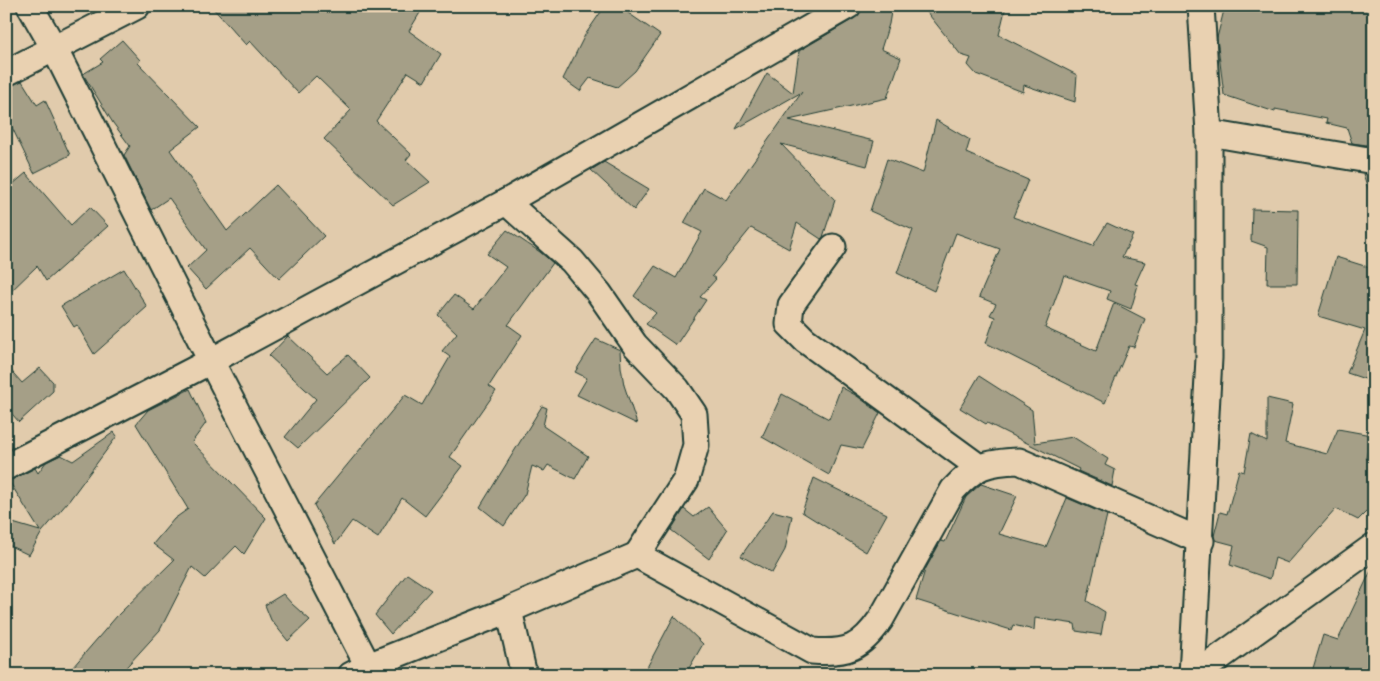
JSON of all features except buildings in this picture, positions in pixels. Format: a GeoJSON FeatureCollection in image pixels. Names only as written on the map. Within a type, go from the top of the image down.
{"type":"FeatureCollection","features":[{"type":"Feature","properties":{"kind":"street"},"geometry":{"type":"LineString","coordinates":[[30,6],[54,48],[211,361],[360,670],[509,610],[637,555],[686,480],[696,445],[694,414],[677,389],[635,345],[599,293],[572,261],[506,202]]}},
{"type":"Feature","properties":{"kind":"street"},"geometry":{"type":"LineString","coordinates":[[6,73],[136,6]]}},
{"type":"Feature","properties":{"kind":"street"},"geometry":{"type":"LineString","coordinates":[[6,467],[211,361],[506,202],[848,6]]}},
{"type":"Feature","properties":{"kind":"street"},"geometry":{"type":"LineString","coordinates":[[1194,675],[1209,358],[1209,133],[1201,6]]}},
{"type":"Feature","properties":{"kind":"street"},"geometry":{"type":"LineString","coordinates":[[1209,133],[1374,161]]}},
{"type":"Feature","properties":{"kind":"street"},"geometry":{"type":"LineString","coordinates":[[832,247],[791,305],[789,324],[812,345],[980,467]]}},
{"type":"Feature","properties":{"kind":"street"},"geometry":{"type":"LineString","coordinates":[[637,555],[812,651],[832,653],[853,648],[869,636],[881,619],[953,490],[966,476],[980,467],[999,462],[1019,461],[1201,541]]}},
{"type":"Feature","properties":{"kind":"street"},"geometry":{"type":"LineString","coordinates":[[1194,675],[1374,546]]}},
{"type":"Feature","properties":{"kind":"street"},"geometry":{"type":"LineString","coordinates":[[509,610],[524,675]]}}]}
